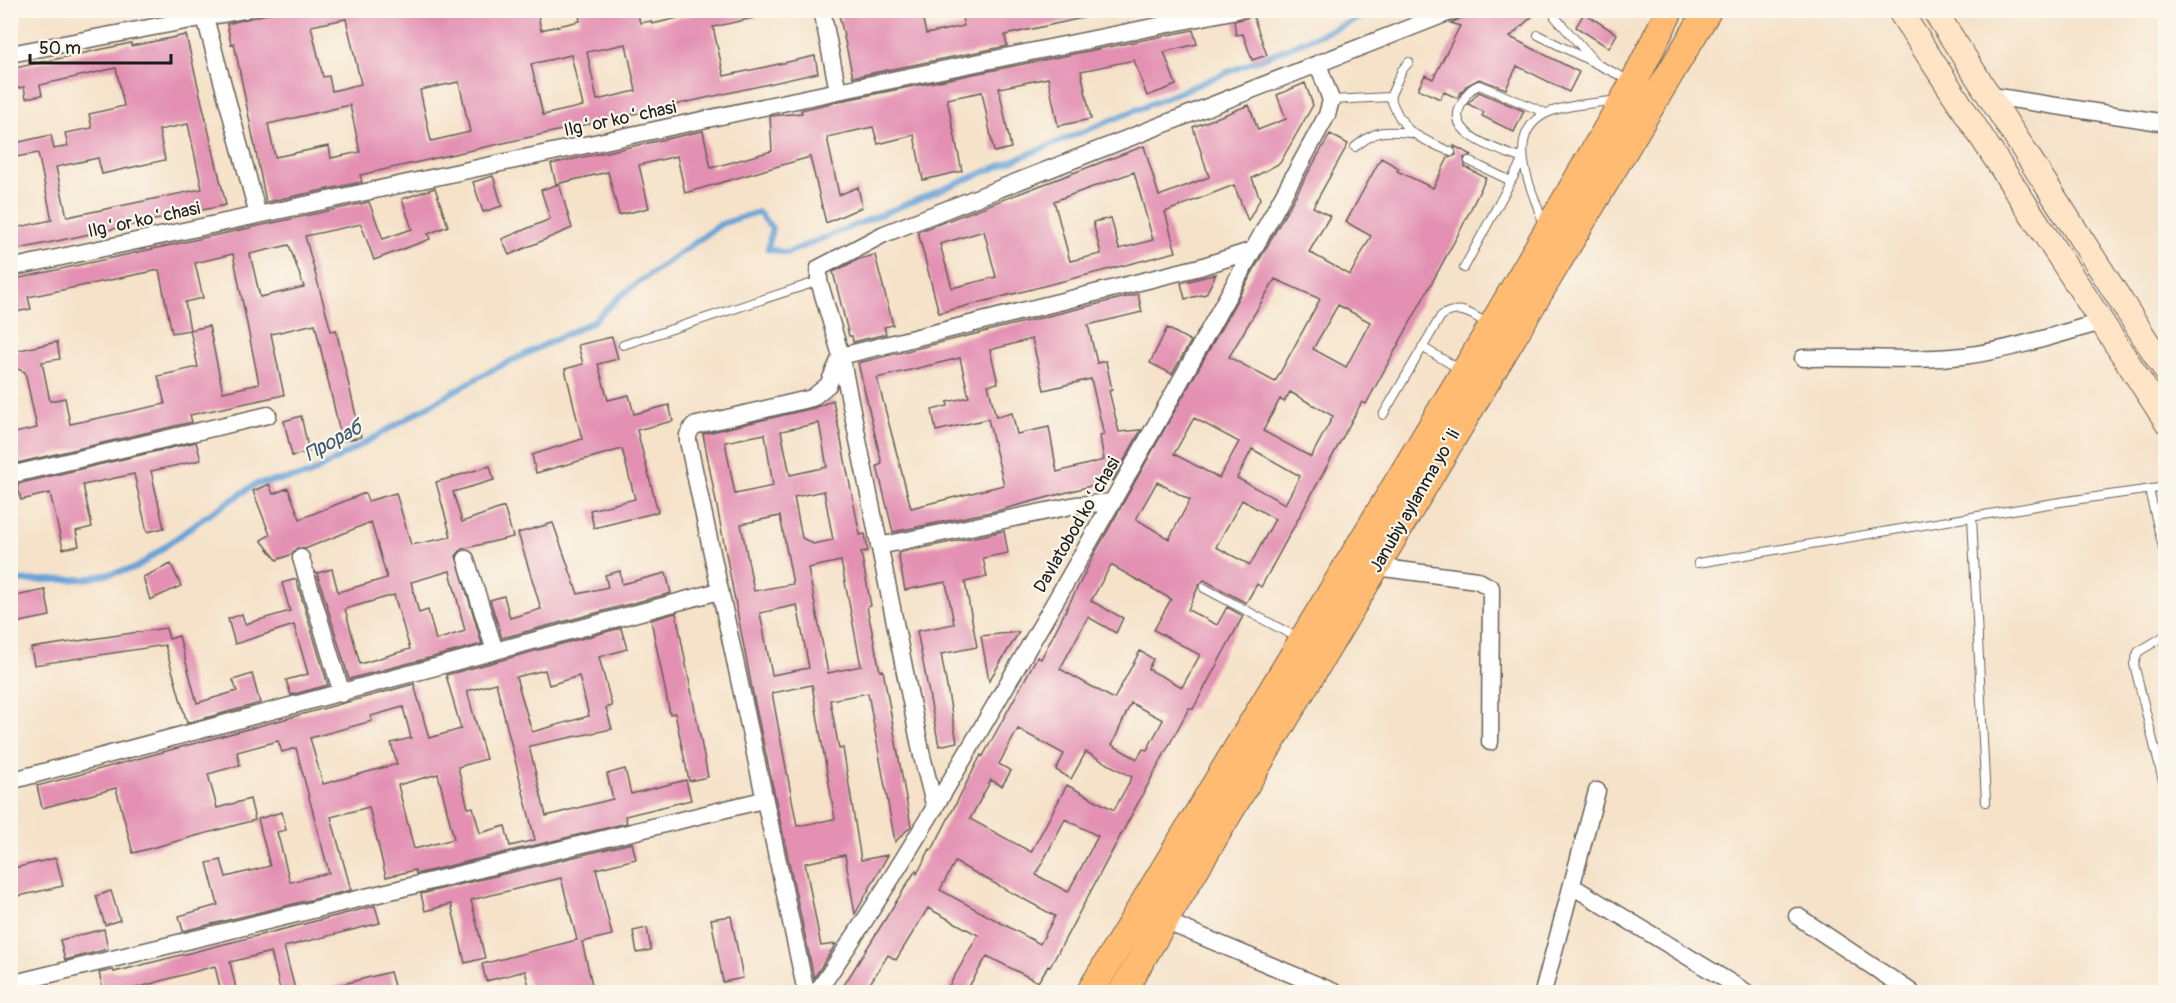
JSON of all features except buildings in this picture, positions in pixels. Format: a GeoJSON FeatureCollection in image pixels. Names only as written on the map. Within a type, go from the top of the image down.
{"type":"FeatureCollection","features":[{"type":"Feature","properties":{"kind":"highway","name":"Janubiy aylanma yoʻli"},"geometry":{"type":"LineString","coordinates":[[1122,993],[1708,10]]}},
{"type":"Feature","properties":{"kind":"highway","name":"Janubiy aylanma yoʻli"},"geometry":{"type":"LineString","coordinates":[[1090,993],[1547,233],[1629,90],[1667,12]]}},
{"type":"Feature","properties":{"kind":"main road"},"geometry":{"type":"LineString","coordinates":[[1899,10],[2166,421]]}},
{"type":"Feature","properties":{"kind":"main road"},"geometry":{"type":"LineString","coordinates":[[1934,10],[1986,95],[2166,371]]}},
{"type":"Feature","properties":{"kind":"street"},"geometry":{"type":"LineString","coordinates":[[10,54],[204,15],[244,10]]}},
{"type":"Feature","properties":{"kind":"street"},"geometry":{"type":"LineString","coordinates":[[822,10],[838,91]]}},
{"type":"Feature","properties":{"kind":"street","name":"Ilgʻor koʻchasi"},"geometry":{"type":"LineString","coordinates":[[10,268],[838,91],[1237,10]]}},
{"type":"Feature","properties":{"kind":"street"},"geometry":{"type":"LineString","coordinates":[[935,808],[879,546],[842,356],[819,281],[819,268],[884,234],[1455,10]]}},
{"type":"Feature","properties":{"kind":"street"},"geometry":{"type":"LineString","coordinates":[[204,15],[258,215]]}},
{"type":"Feature","properties":{"kind":"street"},"geometry":{"type":"LineString","coordinates":[[1318,64],[1331,100]]}},
{"type":"Feature","properties":{"kind":"street"},"geometry":{"type":"LineString","coordinates":[[1986,95],[2166,123]]}},
{"type":"Feature","properties":{"kind":"street","name":"Davlatobod koʻchasi"},"geometry":{"type":"LineString","coordinates":[[817,993],[868,918],[935,808],[1113,502],[1327,115],[1331,100]]}},
{"type":"Feature","properties":{"kind":"street"},"geometry":{"type":"LineString","coordinates":[[842,356],[1200,267],[1253,250]]}},
{"type":"Feature","properties":{"kind":"street"},"geometry":{"type":"LineString","coordinates":[[1803,358],[1915,359],[1963,356],[2008,348],[2101,322]]}},
{"type":"Feature","properties":{"kind":"street"},"geometry":{"type":"LineString","coordinates":[[806,993],[763,800],[688,435],[693,426],[812,398],[828,385],[842,356]]}},
{"type":"Feature","properties":{"kind":"street"},"geometry":{"type":"LineString","coordinates":[[10,475],[268,415]]}},
{"type":"Feature","properties":{"kind":"street"},"geometry":{"type":"LineString","coordinates":[[879,546],[1076,505],[1113,502]]}},
{"type":"Feature","properties":{"kind":"street"},"geometry":{"type":"LineString","coordinates":[[301,558],[342,694]]}},
{"type":"Feature","properties":{"kind":"street"},"geometry":{"type":"LineString","coordinates":[[466,559],[495,651]]}},
{"type":"Feature","properties":{"kind":"street"},"geometry":{"type":"LineString","coordinates":[[1376,567],[1477,580],[1491,588],[1490,742]]}},
{"type":"Feature","properties":{"kind":"street"},"geometry":{"type":"LineString","coordinates":[[10,781],[342,694],[719,591]]}},
{"type":"Feature","properties":{"kind":"street"},"geometry":{"type":"LineString","coordinates":[[1543,993],[1597,791]]}},
{"type":"Feature","properties":{"kind":"street"},"geometry":{"type":"LineString","coordinates":[[10,984],[763,800]]}},
{"type":"Feature","properties":{"kind":"street"},"geometry":{"type":"LineString","coordinates":[[1572,886],[1746,993]]}},
{"type":"Feature","properties":{"kind":"street"},"geometry":{"type":"LineString","coordinates":[[1797,916],[1911,993]]}},
{"type":"Feature","properties":{"kind":"street"},"geometry":{"type":"LineString","coordinates":[[1165,921],[1334,993]]}},
{"type":"Feature","properties":{"kind":"lane"},"geometry":{"type":"LineString","coordinates":[[1554,10],[1555,16],[1600,67],[1629,90]]}},
{"type":"Feature","properties":{"kind":"lane"},"geometry":{"type":"LineString","coordinates":[[1538,35],[1600,67]]}},
{"type":"Feature","properties":{"kind":"lane"},"geometry":{"type":"LineString","coordinates":[[1409,62],[1401,70],[1390,97],[1401,123],[1410,133]]}},
{"type":"Feature","properties":{"kind":"lane"},"geometry":{"type":"LineString","coordinates":[[1546,113],[1479,85],[1471,88],[1459,108],[1457,121],[1462,130],[1482,142],[1522,159],[1547,233]]}},
{"type":"Feature","properties":{"kind":"lane"},"geometry":{"type":"LineString","coordinates":[[1464,268],[1522,159],[1524,140],[1533,124],[1546,113],[1629,90]]}},
{"type":"Feature","properties":{"kind":"lane"},"geometry":{"type":"LineString","coordinates":[[1331,100],[1390,97]]}},
{"type":"Feature","properties":{"kind":"lane"},"geometry":{"type":"LineString","coordinates":[[1355,147],[1370,135],[1385,130],[1410,133],[1451,152]]}},
{"type":"Feature","properties":{"kind":"lane"},"geometry":{"type":"LineString","coordinates":[[1469,161],[1511,181]]}},
{"type":"Feature","properties":{"kind":"lane"},"geometry":{"type":"LineString","coordinates":[[623,345],[819,281]]}},
{"type":"Feature","properties":{"kind":"lane"},"geometry":{"type":"LineString","coordinates":[[1383,415],[1441,316],[1454,309],[1467,312],[1492,326]]}},
{"type":"Feature","properties":{"kind":"lane"},"geometry":{"type":"LineString","coordinates":[[1422,348],[1465,372]]}},
{"type":"Feature","properties":{"kind":"lane"},"geometry":{"type":"LineString","coordinates":[[1698,563],[2166,487]]}},
{"type":"Feature","properties":{"kind":"lane"},"geometry":{"type":"LineString","coordinates":[[2149,490],[2166,560]]}},
{"type":"Feature","properties":{"kind":"lane"},"geometry":{"type":"LineString","coordinates":[[1972,517],[1986,802]]}},
{"type":"Feature","properties":{"kind":"lane"},"geometry":{"type":"LineString","coordinates":[[1204,588],[1301,640]]}},
{"type":"Feature","properties":{"kind":"lane"},"geometry":{"type":"LineString","coordinates":[[2166,634],[2138,652],[2134,664],[2166,793]]}},
{"type":"Feature","properties":{"kind":"waterway","name":"Прораб"},"geometry":{"type":"LineString","coordinates":[[10,581],[86,579],[136,568],[205,517],[256,484],[309,475],[486,373],[592,322],[624,293],[721,224],[758,212],[772,228],[768,249],[787,253],[1380,10]]}}]}
